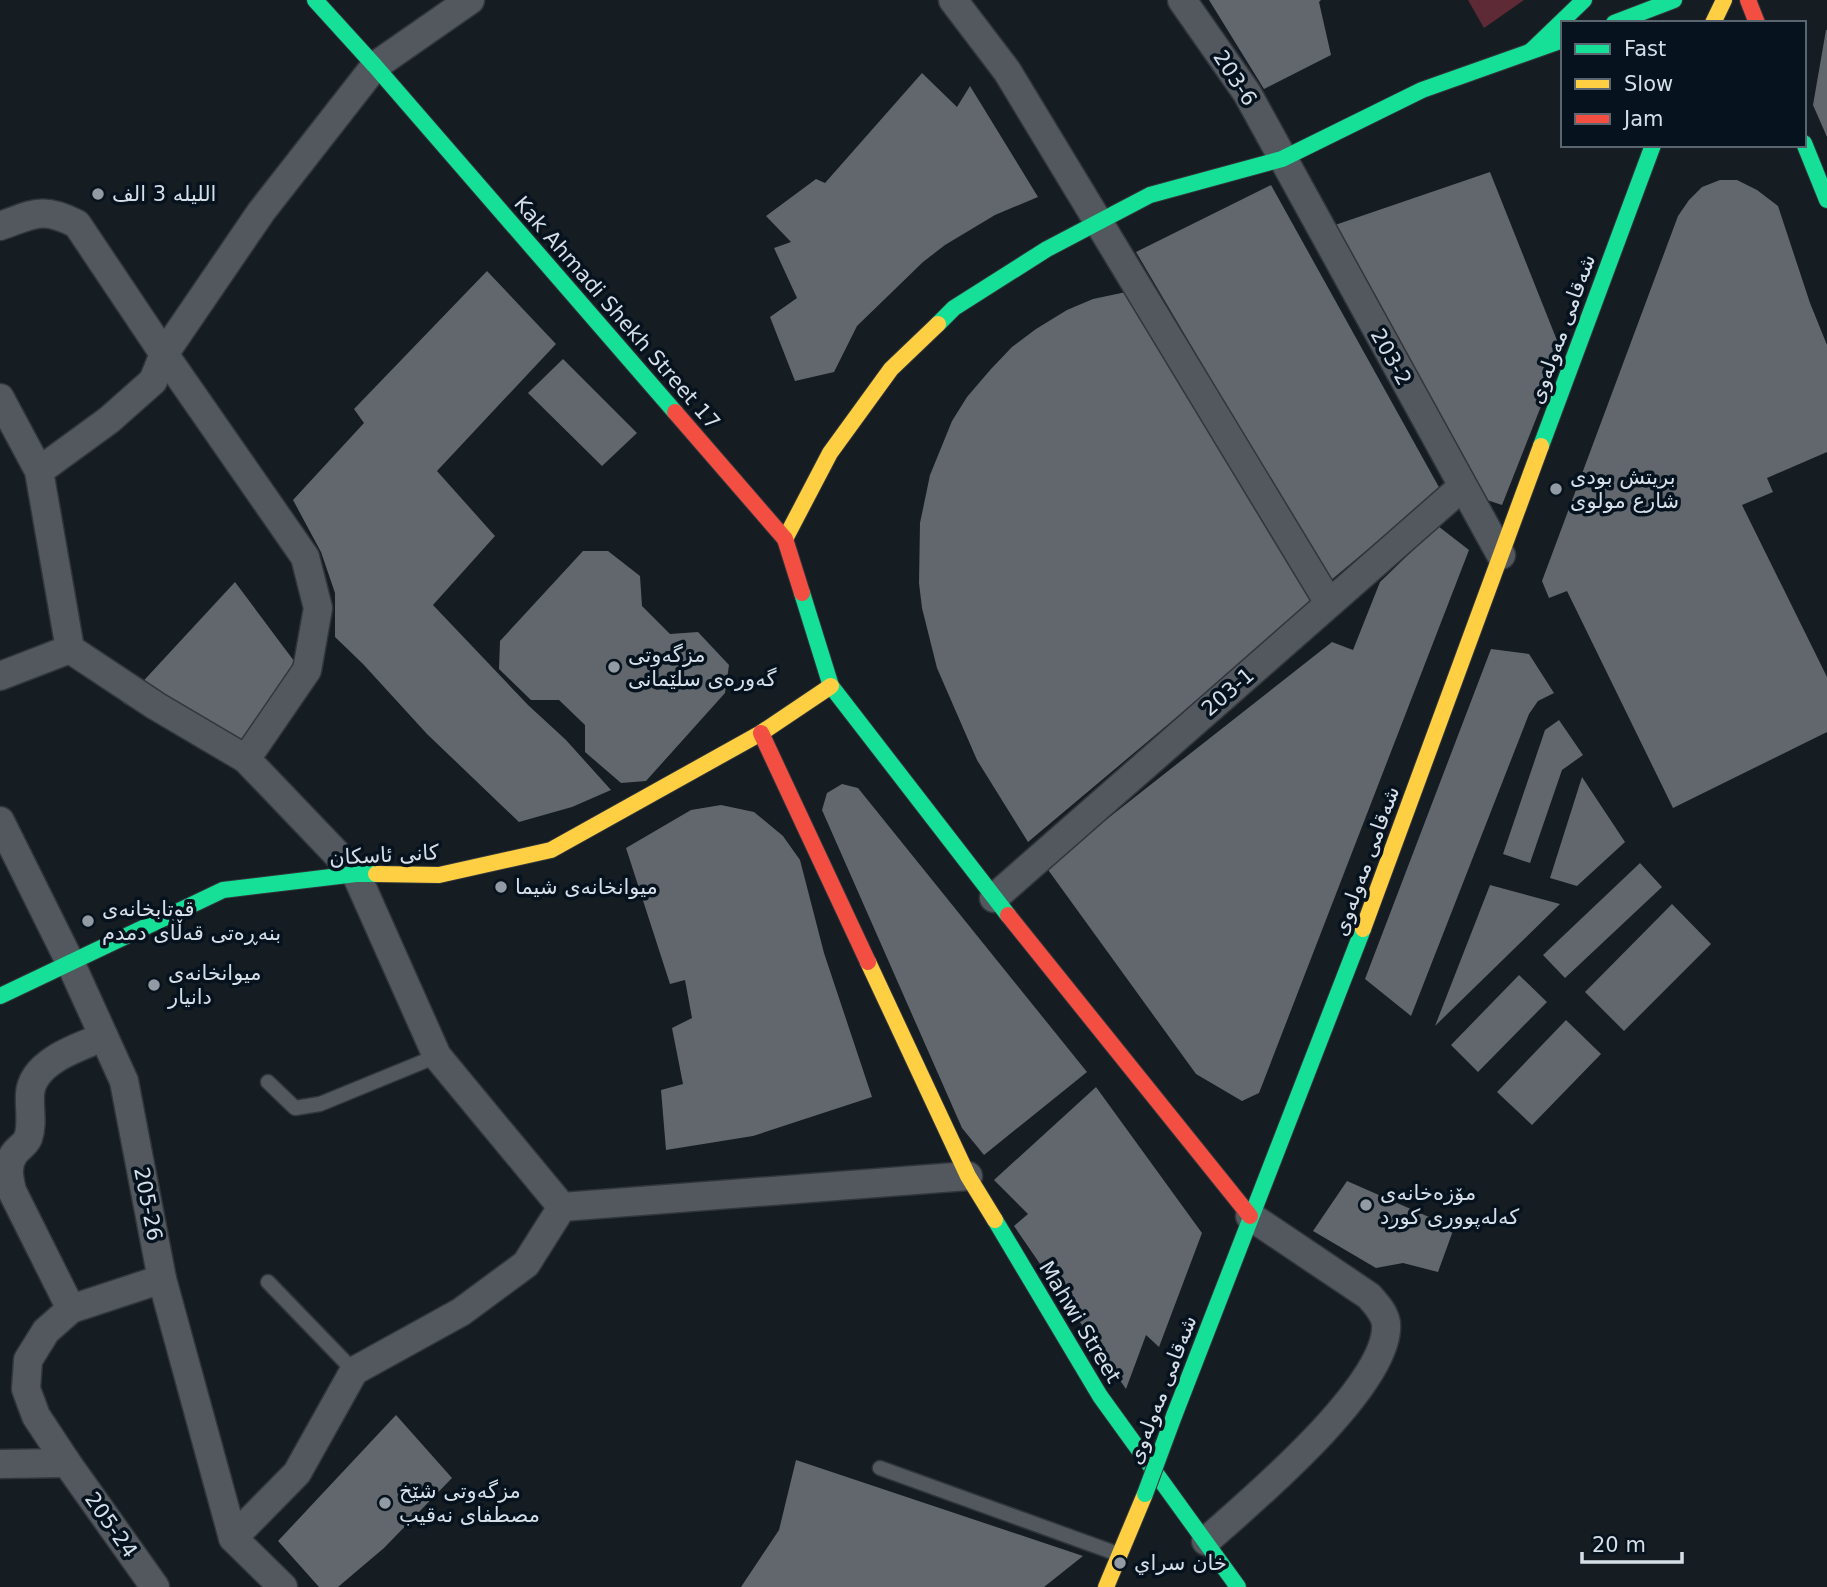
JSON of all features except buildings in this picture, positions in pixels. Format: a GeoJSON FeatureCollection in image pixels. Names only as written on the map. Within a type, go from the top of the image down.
{"type":"FeatureCollection","features":[{"type":"Feature","properties":{"kind":"main road","name":"Kak Ahmadi Shekh Street 17"},"geometry":{"type":"LineString","coordinates":[[315,0],[785,539],[831,686]]}},
{"type":"Feature","properties":{"kind":"main road"},"geometry":{"type":"LineString","coordinates":[[1562,21],[1584,0]]}},
{"type":"Feature","properties":{"kind":"main road"},"geometry":{"type":"LineString","coordinates":[[1619,21],[1674,0]]}},
{"type":"Feature","properties":{"kind":"main road"},"geometry":{"type":"LineString","coordinates":[[1714,21],[1724,0]]}},
{"type":"Feature","properties":{"kind":"main road"},"geometry":{"type":"LineString","coordinates":[[1748,0],[1756,21]]}},
{"type":"Feature","properties":{"kind":"main road"},"geometry":{"type":"LineString","coordinates":[[1532,50],[1561,22]]}},
{"type":"Feature","properties":{"kind":"main road"},"geometry":{"type":"LineString","coordinates":[[785,539],[830,453],[891,369],[954,308],[1047,249],[1150,195],[1282,159],[1422,90],[1561,41]]}},
{"type":"Feature","properties":{"kind":"main road"},"geometry":{"type":"LineString","coordinates":[[1806,147],[1827,200]]}},
{"type":"Feature","properties":{"kind":"main road","name":"شەقامی مەولەوی"},"geometry":{"type":"LineString","coordinates":[[1106,1587],[1145,1494],[1250,1216],[1346,974],[1651,149]]}},
{"type":"Feature","properties":{"kind":"main road"},"geometry":{"type":"LineString","coordinates":[[831,686],[993,898],[1250,1216]]}},
{"type":"Feature","properties":{"kind":"main road","name":"کانی ئاسکان"},"geometry":{"type":"LineString","coordinates":[[0,996],[223,890],[356,874],[439,876],[551,849],[761,733],[831,686]]}},
{"type":"Feature","properties":{"kind":"main road","name":"Mahwi Street"},"geometry":{"type":"LineString","coordinates":[[761,733],[968,1176],[1100,1396],[1238,1587]]}},
{"type":"Feature","properties":{"kind":"street"},"geometry":{"type":"LineString","coordinates":[[39,471],[109,420],[153,381],[164,354],[261,212],[375,66],[470,0]]}},
{"type":"Feature","properties":{"kind":"street"},"geometry":{"type":"LineString","coordinates":[[953,0],[1007,71],[1329,603]]}},
{"type":"Feature","properties":{"kind":"street","name":"203-6"},"geometry":{"type":"LineString","coordinates":[[1182,0],[1247,93],[1282,159]]}},
{"type":"Feature","properties":{"kind":"street","name":"203-2"},"geometry":{"type":"LineString","coordinates":[[1282,159],[1501,555]]}},
{"type":"Feature","properties":{"kind":"street"},"geometry":{"type":"LineString","coordinates":[[0,226],[41,212],[60,215],[77,224],[305,557],[318,608],[307,670],[246,759]]}},
{"type":"Feature","properties":{"kind":"street"},"geometry":{"type":"LineString","coordinates":[[0,398],[39,471],[70,649],[156,706],[246,759],[356,874],[438,1056],[562,1207]]}},
{"type":"Feature","properties":{"kind":"street","name":"203-1"},"geometry":{"type":"LineString","coordinates":[[993,898],[1462,486]]}},
{"type":"Feature","properties":{"kind":"street"},"geometry":{"type":"LineString","coordinates":[[0,676],[70,649]]}},
{"type":"Feature","properties":{"kind":"street","name":"205-26"},"geometry":{"type":"LineString","coordinates":[[0,821],[70,962],[124,1081],[162,1279],[233,1538]]}},
{"type":"Feature","properties":{"kind":"street"},"geometry":{"type":"LineString","coordinates":[[104,1037],[72,1050],[38,1072],[30,1088],[31,1126],[27,1141],[13,1155],[7,1172],[12,1191],[71,1310],[162,1279]]}},
{"type":"Feature","properties":{"kind":"street"},"geometry":{"type":"LineString","coordinates":[[562,1207],[968,1176]]}},
{"type":"Feature","properties":{"kind":"street"},"geometry":{"type":"LineString","coordinates":[[283,1587],[233,1538],[297,1474],[354,1371],[461,1312],[526,1264],[562,1207]]}},
{"type":"Feature","properties":{"kind":"street"},"geometry":{"type":"LineString","coordinates":[[1206,1541],[1270,1483],[1350,1402],[1364,1383],[1384,1340],[1386,1322],[1381,1308],[1370,1296],[1250,1216]]}},
{"type":"Feature","properties":{"kind":"street","name":"205-24"},"geometry":{"type":"LineString","coordinates":[[71,1310],[46,1331],[28,1360],[26,1389],[36,1416],[155,1587]]}},
{"type":"Feature","properties":{"kind":"street"},"geometry":{"type":"LineString","coordinates":[[0,1464],[67,1463]]}},
{"type":"Feature","properties":{"kind":"lane"},"geometry":{"type":"LineString","coordinates":[[268,1082],[295,1108],[320,1104],[438,1056]]}},
{"type":"Feature","properties":{"kind":"lane"},"geometry":{"type":"LineString","coordinates":[[268,1282],[354,1371]]}},
{"type":"Feature","properties":{"kind":"lane"},"geometry":{"type":"LineString","coordinates":[[880,1468],[1120,1555]]}},
{"type":"Feature","properties":{"kind":"shaded area"},"geometry":{"type":"Polygon","coordinates":[[[1468,0],[1524,0],[1484,28],[1468,0]]]}},
{"type":"Feature","properties":{"kind":"traffic: fast"},"geometry":{"type":"LineString","coordinates":[[315,0],[675,412]]}},
{"type":"Feature","properties":{"kind":"traffic: fast"},"geometry":{"type":"LineString","coordinates":[[1562,21],[1584,0]]}},
{"type":"Feature","properties":{"kind":"traffic: fast"},"geometry":{"type":"LineString","coordinates":[[1619,21],[1674,0]]}},
{"type":"Feature","properties":{"kind":"traffic: fast"},"geometry":{"type":"LineString","coordinates":[[1532,50],[1561,22]]}},
{"type":"Feature","properties":{"kind":"traffic: fast"},"geometry":{"type":"LineString","coordinates":[[938,324],[954,308],[1047,249],[1150,195],[1282,159],[1422,90],[1561,41]]}},
{"type":"Feature","properties":{"kind":"traffic: fast"},"geometry":{"type":"LineString","coordinates":[[1541,446],[1652,147]]}},
{"type":"Feature","properties":{"kind":"traffic: fast"},"geometry":{"type":"LineString","coordinates":[[1806,147],[1827,200]]}},
{"type":"Feature","properties":{"kind":"traffic: fast"},"geometry":{"type":"LineString","coordinates":[[802,593],[831,686],[1008,915]]}},
{"type":"Feature","properties":{"kind":"traffic: fast"},"geometry":{"type":"LineString","coordinates":[[0,996],[223,890],[376,874]]}},
{"type":"Feature","properties":{"kind":"traffic: fast"},"geometry":{"type":"LineString","coordinates":[[1174,1416],[1363,929]]}},
{"type":"Feature","properties":{"kind":"traffic: fast"},"geometry":{"type":"LineString","coordinates":[[995,1220],[1100,1396],[1238,1587]]}},
{"type":"Feature","properties":{"kind":"traffic: fast"},"geometry":{"type":"LineString","coordinates":[[1145,1494],[1174,1416]]}},
{"type":"Feature","properties":{"kind":"traffic: slow"},"geometry":{"type":"LineString","coordinates":[[1714,21],[1724,0]]}},
{"type":"Feature","properties":{"kind":"traffic: slow"},"geometry":{"type":"LineString","coordinates":[[785,539],[830,453],[891,369],[938,324]]}},
{"type":"Feature","properties":{"kind":"traffic: slow"},"geometry":{"type":"LineString","coordinates":[[1363,929],[1541,446]]}},
{"type":"Feature","properties":{"kind":"traffic: slow"},"geometry":{"type":"LineString","coordinates":[[376,874],[439,875],[551,850],[761,733],[831,686]]}},
{"type":"Feature","properties":{"kind":"traffic: slow"},"geometry":{"type":"LineString","coordinates":[[868,962],[968,1176],[995,1220]]}},
{"type":"Feature","properties":{"kind":"traffic: slow"},"geometry":{"type":"LineString","coordinates":[[1106,1587],[1145,1494]]}},
{"type":"Feature","properties":{"kind":"traffic: jam"},"geometry":{"type":"LineString","coordinates":[[1748,0],[1756,21]]}},
{"type":"Feature","properties":{"kind":"traffic: jam"},"geometry":{"type":"LineString","coordinates":[[675,412],[785,539],[802,593]]}},
{"type":"Feature","properties":{"kind":"traffic: jam"},"geometry":{"type":"LineString","coordinates":[[761,733],[868,962]]}},
{"type":"Feature","properties":{"kind":"traffic: jam"},"geometry":{"type":"LineString","coordinates":[[1008,915],[1250,1216]]}},
{"type":"Feature","properties":{"kind":"place","name":"الليله 3 الف"},"geometry":{"type":"Point","coordinates":[98,194]}},
{"type":"Feature","properties":{"kind":"place","name":"بريتش بودى شارع مولوى"},"geometry":{"type":"Point","coordinates":[1556,489]}},
{"type":"Feature","properties":{"kind":"place","name":"مزگەوتی گەورەی سلێمانی"},"geometry":{"type":"Point","coordinates":[614,667]}},
{"type":"Feature","properties":{"kind":"place","name":"میوانخانەی شیما"},"geometry":{"type":"Point","coordinates":[501,887]}},
{"type":"Feature","properties":{"kind":"place","name":"قوتابخانەی بنەڕەتی قەڵای دمدم"},"geometry":{"type":"Point","coordinates":[88,921]}},
{"type":"Feature","properties":{"kind":"place","name":"میوانخانەی دانیار"},"geometry":{"type":"Point","coordinates":[154,985]}},
{"type":"Feature","properties":{"kind":"place","name":"مۆزەخانەی کەلەپووری کورد"},"geometry":{"type":"Point","coordinates":[1366,1205]}},
{"type":"Feature","properties":{"kind":"place","name":"مزگە‌وتی شێخ مصطفای نە‌قیب"},"geometry":{"type":"Point","coordinates":[385,1503]}},
{"type":"Feature","properties":{"kind":"place","name":"خان سراي"},"geometry":{"type":"Point","coordinates":[1120,1563]}}]}
